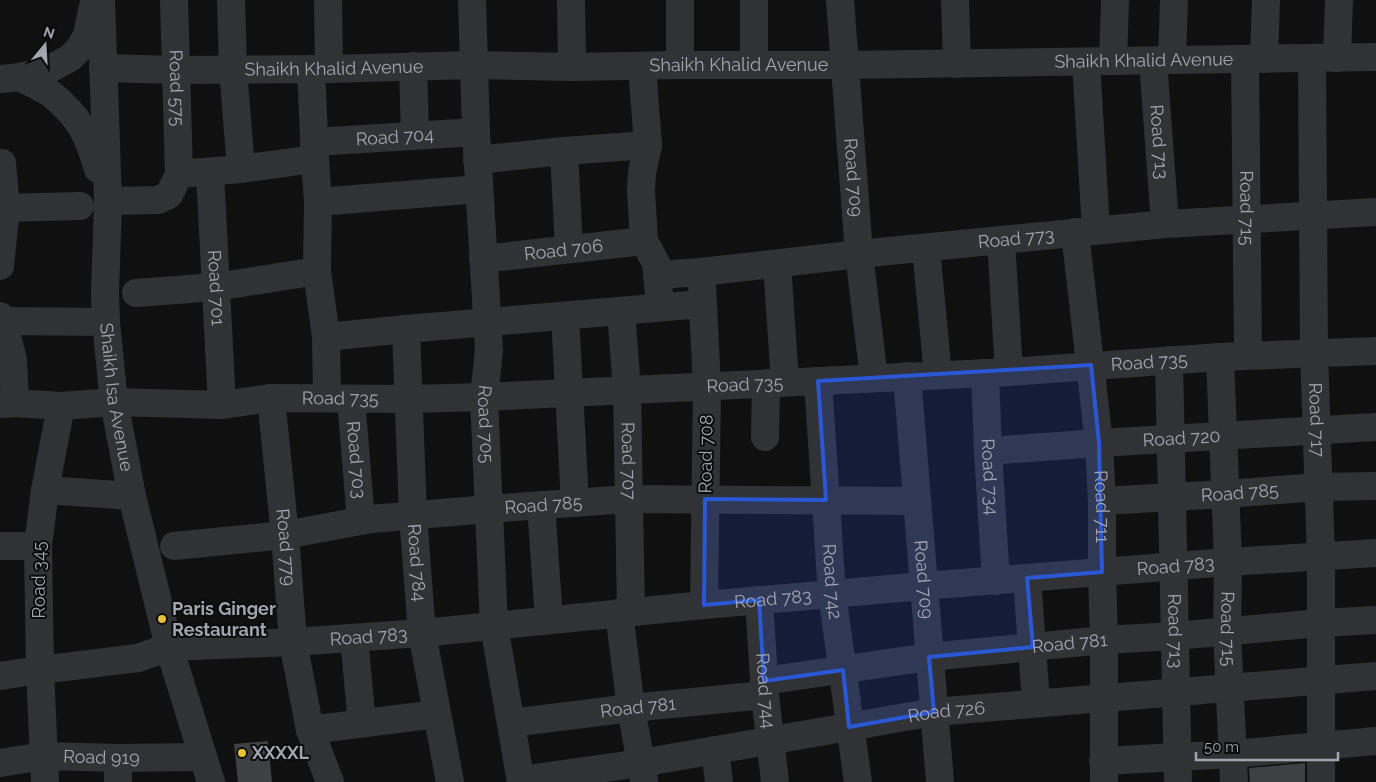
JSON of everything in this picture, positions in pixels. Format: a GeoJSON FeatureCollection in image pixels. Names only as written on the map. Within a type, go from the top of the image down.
{"type":"FeatureCollection","features":[{"type":"Feature","properties":{"kind":"street"},"geometry":{"type":"LineString","coordinates":[[10,78],[46,71],[70,58],[80,48],[87,34],[94,0]]}},
{"type":"Feature","properties":{"kind":"street","name":"Shaikh Isa Avenue"},"geometry":{"type":"LineString","coordinates":[[101,0],[108,201],[105,293],[114,402],[132,496],[169,647],[207,769]]}},
{"type":"Feature","properties":{"kind":"street","name":"Road 575"},"geometry":{"type":"LineString","coordinates":[[174,0],[178,174]]}},
{"type":"Feature","properties":{"kind":"street"},"geometry":{"type":"LineString","coordinates":[[231,0],[233,69],[242,169]]}},
{"type":"Feature","properties":{"kind":"street","name":"Road 703"},"geometry":{"type":"LineString","coordinates":[[328,0],[320,69],[314,151],[318,202],[317,271],[326,338],[361,521]]}},
{"type":"Feature","properties":{"kind":"street","name":"Road 705"},"geometry":{"type":"LineString","coordinates":[[472,0],[477,160],[489,350],[484,397],[494,626],[521,781]]}},
{"type":"Feature","properties":{"kind":"street"},"geometry":{"type":"LineString","coordinates":[[571,0],[572,67]]}},
{"type":"Feature","properties":{"kind":"street"},"geometry":{"type":"LineString","coordinates":[[680,0],[680,65]]}},
{"type":"Feature","properties":{"kind":"street"},"geometry":{"type":"LineString","coordinates":[[754,0],[754,65]]}},
{"type":"Feature","properties":{"kind":"street","name":"Road 709"},"geometry":{"type":"LineString","coordinates":[[840,0],[859,254],[874,378]]}},
{"type":"Feature","properties":{"kind":"street"},"geometry":{"type":"LineString","coordinates":[[956,0],[957,64]]}},
{"type":"Feature","properties":{"kind":"street"},"geometry":{"type":"LineString","coordinates":[[1113,61],[1115,0]]}},
{"type":"Feature","properties":{"kind":"street","name":"Road 713"},"geometry":{"type":"LineString","coordinates":[[1165,224],[1162,61],[1174,0]]}},
{"type":"Feature","properties":{"kind":"street","name":"Road 715"},"geometry":{"type":"LineString","coordinates":[[1248,355],[1246,220],[1255,59],[1266,0]]}},
{"type":"Feature","properties":{"kind":"street","name":"Road 717"},"geometry":{"type":"LineString","coordinates":[[1321,782],[1321,557],[1314,353],[1314,215],[1325,58],[1339,0]]}},
{"type":"Feature","properties":{"kind":"street","name":"Shaikh Khalid Avenue"},"geometry":{"type":"LineString","coordinates":[[103,68],[176,70],[473,65],[572,67],[845,65],[1376,57]]}},
{"type":"Feature","properties":{"kind":"street","name":"Road 711"},"geometry":{"type":"LineString","coordinates":[[1086,62],[1086,231],[1091,365],[1100,443],[1102,500],[1103,772]]}},
{"type":"Feature","properties":{"kind":"street"},"geometry":{"type":"LineString","coordinates":[[413,66],[415,136]]}},
{"type":"Feature","properties":{"kind":"street"},"geometry":{"type":"LineString","coordinates":[[642,66],[648,145],[642,173],[641,190],[644,241],[656,263],[660,307]]}},
{"type":"Feature","properties":{"kind":"street"},"geometry":{"type":"LineString","coordinates":[[10,78],[50,93],[75,117],[84,129],[90,143],[108,201],[138,202],[158,200],[169,195],[178,174],[242,169],[314,151]]}},
{"type":"Feature","properties":{"kind":"street","name":"Road 704"},"geometry":{"type":"LineString","coordinates":[[314,151],[415,136],[476,132]]}},
{"type":"Feature","properties":{"kind":"street"},"geometry":{"type":"LineString","coordinates":[[477,160],[648,145]]}},
{"type":"Feature","properties":{"kind":"street"},"geometry":{"type":"LineString","coordinates":[[564,151],[569,249]]}},
{"type":"Feature","properties":{"kind":"street"},"geometry":{"type":"LineString","coordinates":[[0,266],[3,208],[2,163]]}},
{"type":"Feature","properties":{"kind":"street","name":"Road 701"},"geometry":{"type":"LineString","coordinates":[[210,172],[222,405]]}},
{"type":"Feature","properties":{"kind":"street"},"geometry":{"type":"LineString","coordinates":[[318,202],[479,189]]}},
{"type":"Feature","properties":{"kind":"street"},"geometry":{"type":"LineString","coordinates":[[3,208],[80,206]]}},
{"type":"Feature","properties":{"kind":"street","name":"Road 773"},"geometry":{"type":"LineString","coordinates":[[658,275],[1165,224],[1376,212]]}},
{"type":"Feature","properties":{"kind":"street","name":"Road 734"},"geometry":{"type":"LineString","coordinates":[[996,580],[988,451],[997,372],[1001,240]]}},
{"type":"Feature","properties":{"kind":"street","name":"Road 706"},"geometry":{"type":"LineString","coordinates":[[483,259],[644,241]]}},
{"type":"Feature","properties":{"kind":"street"},"geometry":{"type":"LineString","coordinates":[[926,248],[938,375]]}},
{"type":"Feature","properties":{"kind":"street"},"geometry":{"type":"LineString","coordinates":[[765,437],[775,383],[777,264]]}},
{"type":"Feature","properties":{"kind":"street"},"geometry":{"type":"LineString","coordinates":[[136,293],[216,287],[317,271]]}},
{"type":"Feature","properties":{"kind":"street","name":"Road 708"},"geometry":{"type":"LineString","coordinates":[[701,272],[707,386],[704,605]]}},
{"type":"Feature","properties":{"kind":"street"},"geometry":{"type":"LineString","coordinates":[[326,338],[406,329],[702,304]]}},
{"type":"Feature","properties":{"kind":"street","name":"Road 707"},"geometry":{"type":"LineString","coordinates":[[621,311],[627,390],[630,499],[625,613],[631,708],[642,773]]}},
{"type":"Feature","properties":{"kind":"street"},"geometry":{"type":"LineString","coordinates":[[565,316],[575,503]]}},
{"type":"Feature","properties":{"kind":"street"},"geometry":{"type":"LineString","coordinates":[[7,404],[13,360],[1,320],[106,322]]}},
{"type":"Feature","properties":{"kind":"street"},"geometry":{"type":"LineString","coordinates":[[406,329],[409,399]]}},
{"type":"Feature","properties":{"kind":"street","name":"Road 735"},"geometry":{"type":"LineString","coordinates":[[7,404],[61,406],[114,402],[222,405],[271,398],[409,399],[484,397],[997,372],[1248,355],[1376,351]]}},
{"type":"Feature","properties":{"kind":"street","name":"Road 715"},"geometry":{"type":"LineString","coordinates":[[1220,357],[1228,562],[1227,631],[1234,782]]}},
{"type":"Feature","properties":{"kind":"street","name":"Road 713"},"geometry":{"type":"LineString","coordinates":[[1169,360],[1177,770]]}},
{"type":"Feature","properties":{"kind":"street","name":"Road 709"},"geometry":{"type":"LineString","coordinates":[[907,376],[940,782]]}},
{"type":"Feature","properties":{"kind":"street","name":"Road 742"},"geometry":{"type":"LineString","coordinates":[[818,381],[832,594],[858,782]]}},
{"type":"Feature","properties":{"kind":"street","name":"Road 779"},"geometry":{"type":"LineString","coordinates":[[271,398],[285,535],[292,642],[310,730],[330,782]]}},
{"type":"Feature","properties":{"kind":"street","name":"Road 784"},"geometry":{"type":"LineString","coordinates":[[409,399],[413,516],[422,634],[450,782]]}},
{"type":"Feature","properties":{"kind":"street","name":"Road 345"},"geometry":{"type":"LineString","coordinates":[[44,769],[38,546],[45,490],[61,406]]}},
{"type":"Feature","properties":{"kind":"street","name":"Road 720"},"geometry":{"type":"LineString","coordinates":[[988,451],[1316,430],[1376,428]]}},
{"type":"Feature","properties":{"kind":"street","name":"Road 785"},"geometry":{"type":"LineString","coordinates":[[1102,500],[1318,487],[1376,486]]}},
{"type":"Feature","properties":{"kind":"street"},"geometry":{"type":"LineString","coordinates":[[45,490],[132,496]]}},
{"type":"Feature","properties":{"kind":"street","name":"Road 785"},"geometry":{"type":"LineString","coordinates":[[174,546],[285,535],[361,521],[488,509],[630,499],[917,501]]}},
{"type":"Feature","properties":{"kind":"street"},"geometry":{"type":"LineString","coordinates":[[541,505],[549,620]]}},
{"type":"Feature","properties":{"kind":"street"},"geometry":{"type":"LineString","coordinates":[[0,546],[38,546]]}},
{"type":"Feature","properties":{"kind":"street","name":"Road 783"},"geometry":{"type":"LineString","coordinates":[[0,676],[138,658],[169,647],[422,634],[759,600],[996,580],[1376,552]]}},
{"type":"Feature","properties":{"kind":"street"},"geometry":{"type":"LineString","coordinates":[[1027,578],[1036,703]]}},
{"type":"Feature","properties":{"kind":"street","name":"Road 744"},"geometry":{"type":"LineString","coordinates":[[759,600],[764,688],[775,782]]}},
{"type":"Feature","properties":{"kind":"street","name":"Road 781"},"geometry":{"type":"LineString","coordinates":[[511,723],[631,708],[764,688],[843,670],[929,657],[1321,622],[1376,620]]}},
{"type":"Feature","properties":{"kind":"street"},"geometry":{"type":"LineString","coordinates":[[354,638],[362,723]]}},
{"type":"Feature","properties":{"kind":"street","name":"Road 726"},"geometry":{"type":"LineString","coordinates":[[521,781],[642,773],[715,750],[934,712],[1376,676]]}},
{"type":"Feature","properties":{"kind":"street"},"geometry":{"type":"LineString","coordinates":[[310,730],[437,714]]}},
{"type":"Feature","properties":{"kind":"street"},"geometry":{"type":"LineString","coordinates":[[1103,772],[1177,770],[1233,754],[1376,741]]}},
{"type":"Feature","properties":{"kind":"street"},"geometry":{"type":"LineString","coordinates":[[715,750],[719,782]]}},
{"type":"Feature","properties":{"kind":"street","name":"Road 919"},"geometry":{"type":"LineString","coordinates":[[0,763],[44,769],[207,769]]}},
{"type":"Feature","properties":{"kind":"highlighted area"},"geometry":{"type":"Polygon","coordinates":[[[1091,365],[1099,443],[1102,572],[1027,578],[1033,647],[929,657],[934,712],[849,727],[843,670],[764,681],[759,600],[704,605],[705,499],[826,500],[818,381],[1091,365]]]}},
{"type":"Feature","properties":{"kind":"building"},"geometry":{"type":"Polygon","coordinates":[[[268,741],[272,782],[238,782],[234,744],[268,741]]]}},
{"type":"Feature","properties":{"kind":"building"},"geometry":{"type":"Polygon","coordinates":[[[1305,763],[1305,782],[1250,782],[1249,768],[1305,763]]]}},
{"type":"Feature","properties":{"kind":"place","name":"Paris Ginger Restaurant"},"geometry":{"type":"Point","coordinates":[162,619]}},
{"type":"Feature","properties":{"kind":"place","name":"XXXXL"},"geometry":{"type":"Point","coordinates":[242,753]}}]}
